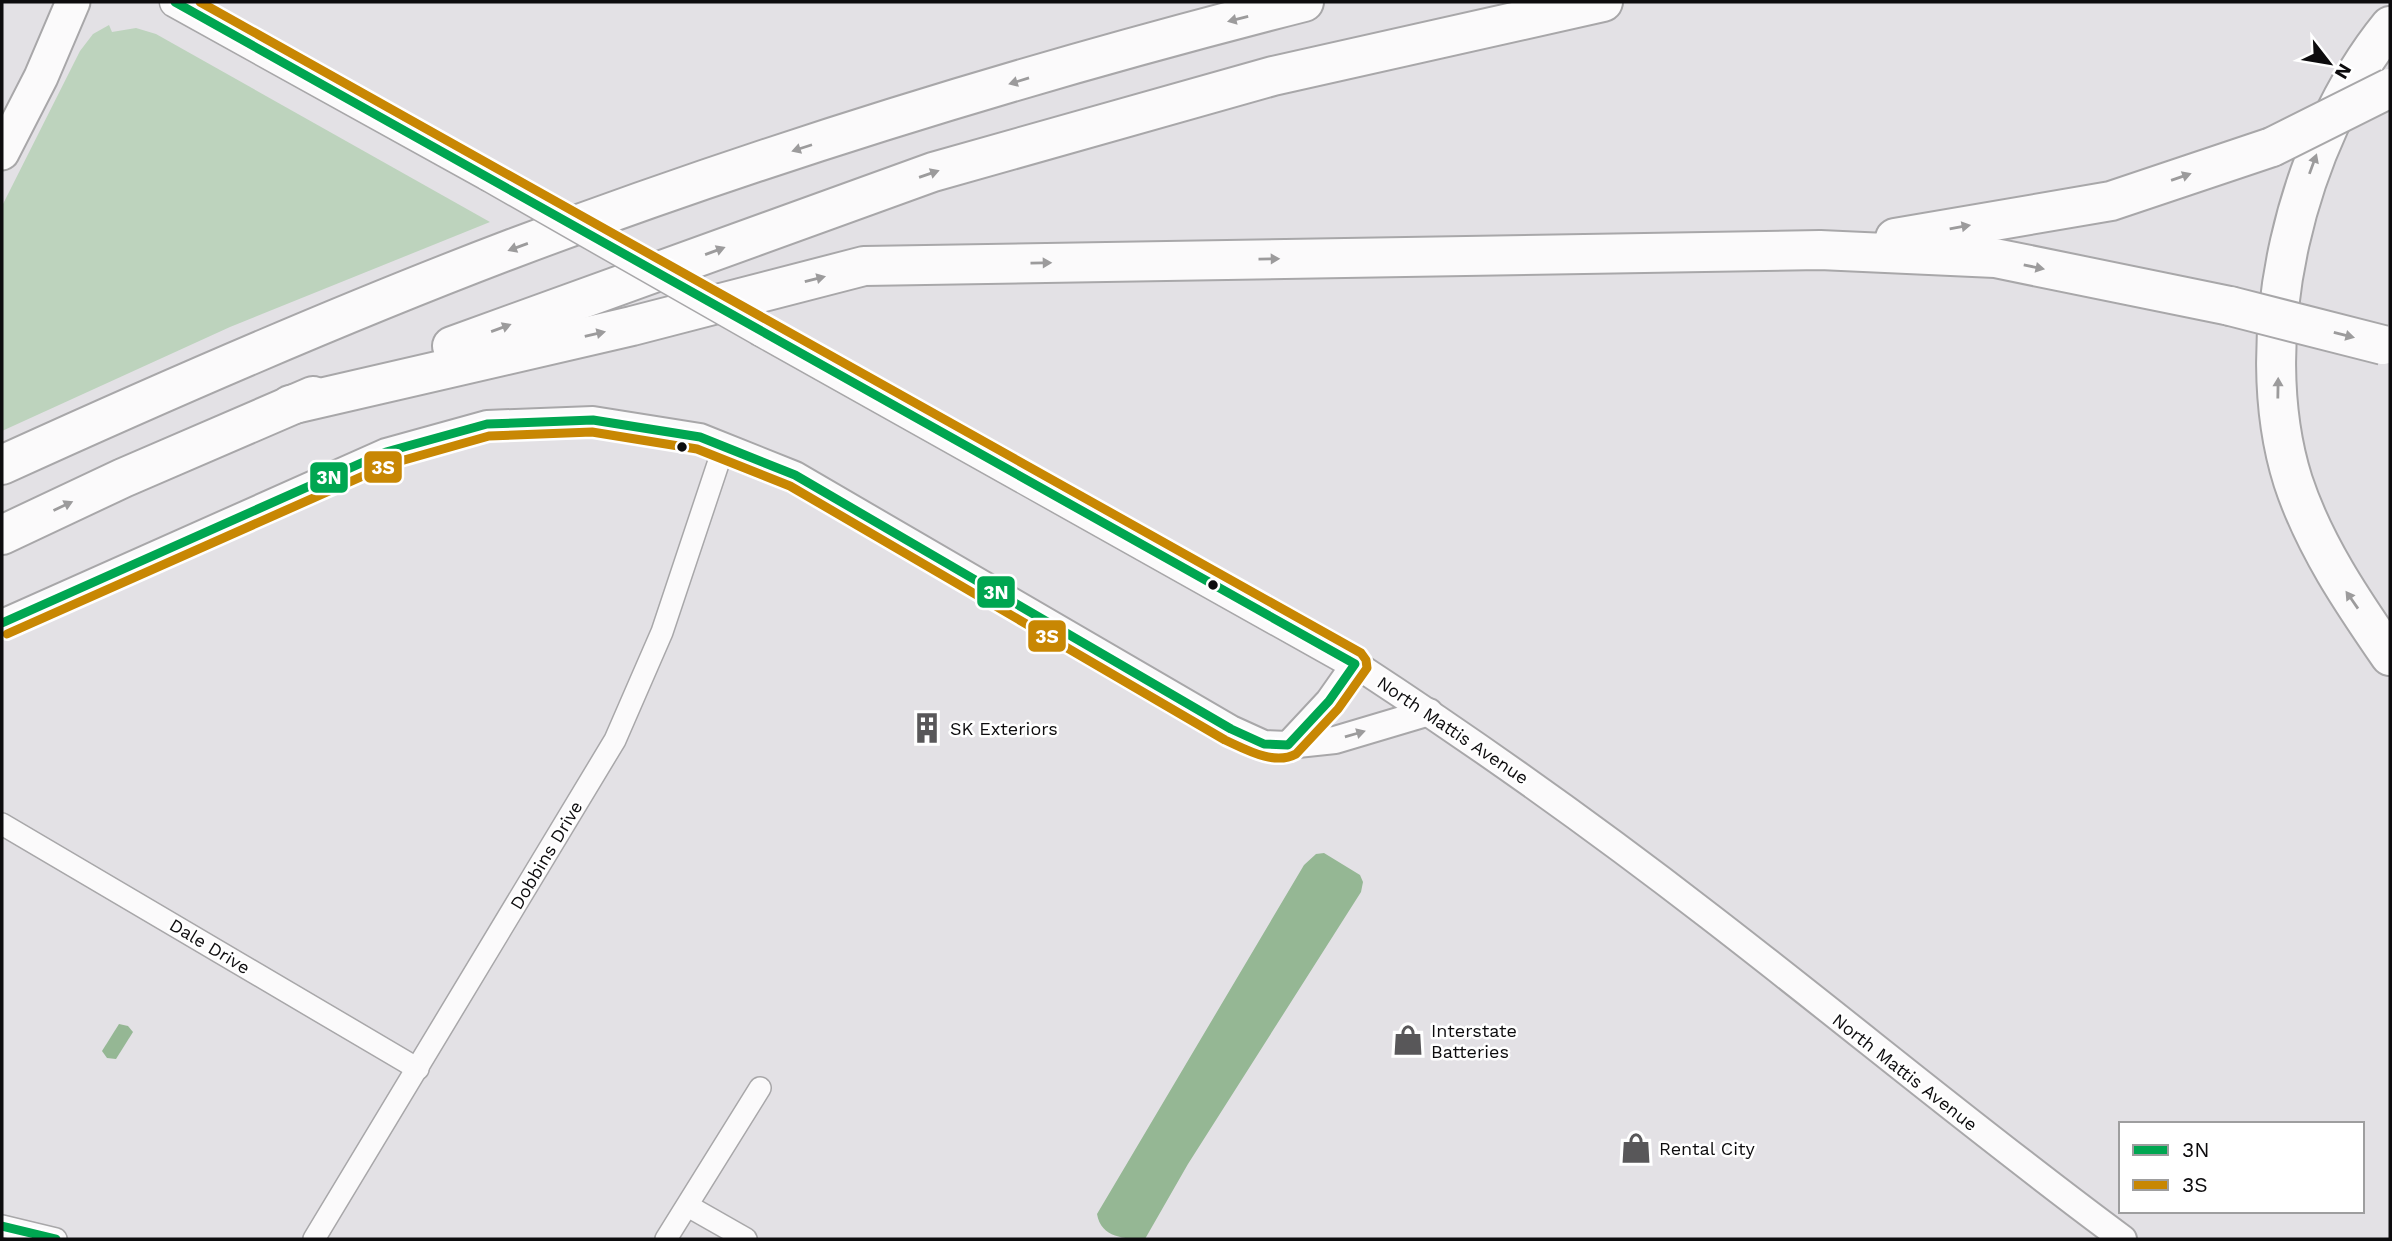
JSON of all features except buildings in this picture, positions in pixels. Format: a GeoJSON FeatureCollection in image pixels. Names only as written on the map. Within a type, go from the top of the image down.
{"type":"FeatureCollection","features":[{"type":"Feature","properties":{"kind":"highway"},"geometry":{"type":"LineString","coordinates":[[2,465],[295,335],[516,247],[762,160],[937,105],[1160,39],[1304,2]]}},
{"type":"Feature","properties":{"kind":"highway"},"geometry":{"type":"LineString","coordinates":[[2,535],[290,405],[933,172],[1273,76],[1603,2]]}},
{"type":"Feature","properties":{"kind":"highway"},"geometry":{"type":"LineString","coordinates":[[2390,26],[2367,55],[2314,160],[2292,233],[2278,319],[2277,400],[2293,480],[2334,574],[2390,656]]}},
{"type":"Feature","properties":{"kind":"highway"},"geometry":{"type":"LineString","coordinates":[[1820,250],[2111,201],[2272,147],[2390,88]]}},
{"type":"Feature","properties":{"kind":"highway"},"geometry":{"type":"LineString","coordinates":[[290,405],[632,326],[864,266],[1820,250],[1995,258],[2230,306],[2387,346]]}},
{"type":"Feature","properties":{"kind":"main road"},"geometry":{"type":"LineString","coordinates":[[2,153],[41,77],[73,2]]}},
{"type":"Feature","properties":{"kind":"main road","name":"North Mattis Avenue"},"geometry":{"type":"LineString","coordinates":[[174,2],[489,176],[1355,664]]}},
{"type":"Feature","properties":{"kind":"street"},"geometry":{"type":"LineString","coordinates":[[2,623],[259,506],[386,452],[487,424],[593,420],[674,431],[724,446],[795,475],[1231,729],[1264,744],[1288,746],[1335,740],[1429,712]]}},
{"type":"Feature","properties":{"kind":"street","name":"Dobbins Drive"},"geometry":{"type":"LineString","coordinates":[[314,1239],[615,740],[662,632],[724,446]]}},
{"type":"Feature","properties":{"kind":"street","name":"North Mattis Avenue"},"geometry":{"type":"LineString","coordinates":[[1355,664],[1429,712],[1567,809],[1701,910],[2014,1159],[2123,1239]]}},
{"type":"Feature","properties":{"kind":"street"},"geometry":{"type":"LineString","coordinates":[[1288,746],[1329,701],[1355,664]]}},
{"type":"Feature","properties":{"kind":"street","name":"Dale Drive"},"geometry":{"type":"LineString","coordinates":[[2,824],[418,1069]]}},
{"type":"Feature","properties":{"kind":"street"},"geometry":{"type":"LineString","coordinates":[[666,1239],[760,1088]]}},
{"type":"Feature","properties":{"kind":"street"},"geometry":{"type":"LineString","coordinates":[[688,1206],[746,1239]]}},
{"type":"Feature","properties":{"kind":"street"},"geometry":{"type":"LineString","coordinates":[[2,1226],[56,1239]]}},
{"type":"Feature","properties":{"kind":"shaded area"},"geometry":{"type":"Polygon","coordinates":[[[109,25],[112,32],[136,28],[156,34],[490,222],[230,327],[2,431],[2,206],[80,51],[93,34],[109,25]]]}},
{"type":"Feature","properties":{"kind":"shaded area"},"geometry":{"type":"Polygon","coordinates":[[[1324,853],[1360,875],[1363,882],[1361,892],[1188,1164],[1145,1239],[1122,1237],[1109,1232],[1099,1222],[1097,1214],[1304,865],[1316,854],[1324,853]]]}},
{"type":"Feature","properties":{"kind":"shaded area"},"geometry":{"type":"Polygon","coordinates":[[[119,1024],[128,1026],[133,1032],[116,1059],[107,1058],[102,1051],[119,1024]]]}},
{"type":"Feature","properties":{"kind":"transit line","name":"3N"},"geometry":{"type":"LineString","coordinates":[[2,623],[386,452],[487,424],[593,420],[700,437],[795,475],[1231,729],[1264,744],[1288,745],[1329,701],[1355,664],[175,2]]}},
{"type":"Feature","properties":{"kind":"transit line","name":"3S"},"geometry":{"type":"LineString","coordinates":[[7,634],[390,464],[489,436],[592,432],[697,449],[790,486],[1225,740],[1250,752],[1278,758],[1296,754],[1338,709],[1367,668],[1361,653],[200,2]]}},
{"type":"Feature","properties":{"kind":"transit line","name":"3N"},"geometry":{"type":"LineString","coordinates":[[2,1226],[56,1239]]}},
{"type":"Feature","properties":{"kind":"place","name":"SK Exteriors"},"geometry":{"type":"Point","coordinates":[927,728]}},
{"type":"Feature","properties":{"kind":"place","name":"Interstate Batteries"},"geometry":{"type":"Point","coordinates":[1408,1040]}},
{"type":"Feature","properties":{"kind":"place","name":"Rental City"},"geometry":{"type":"Point","coordinates":[1636,1148]}}]}
